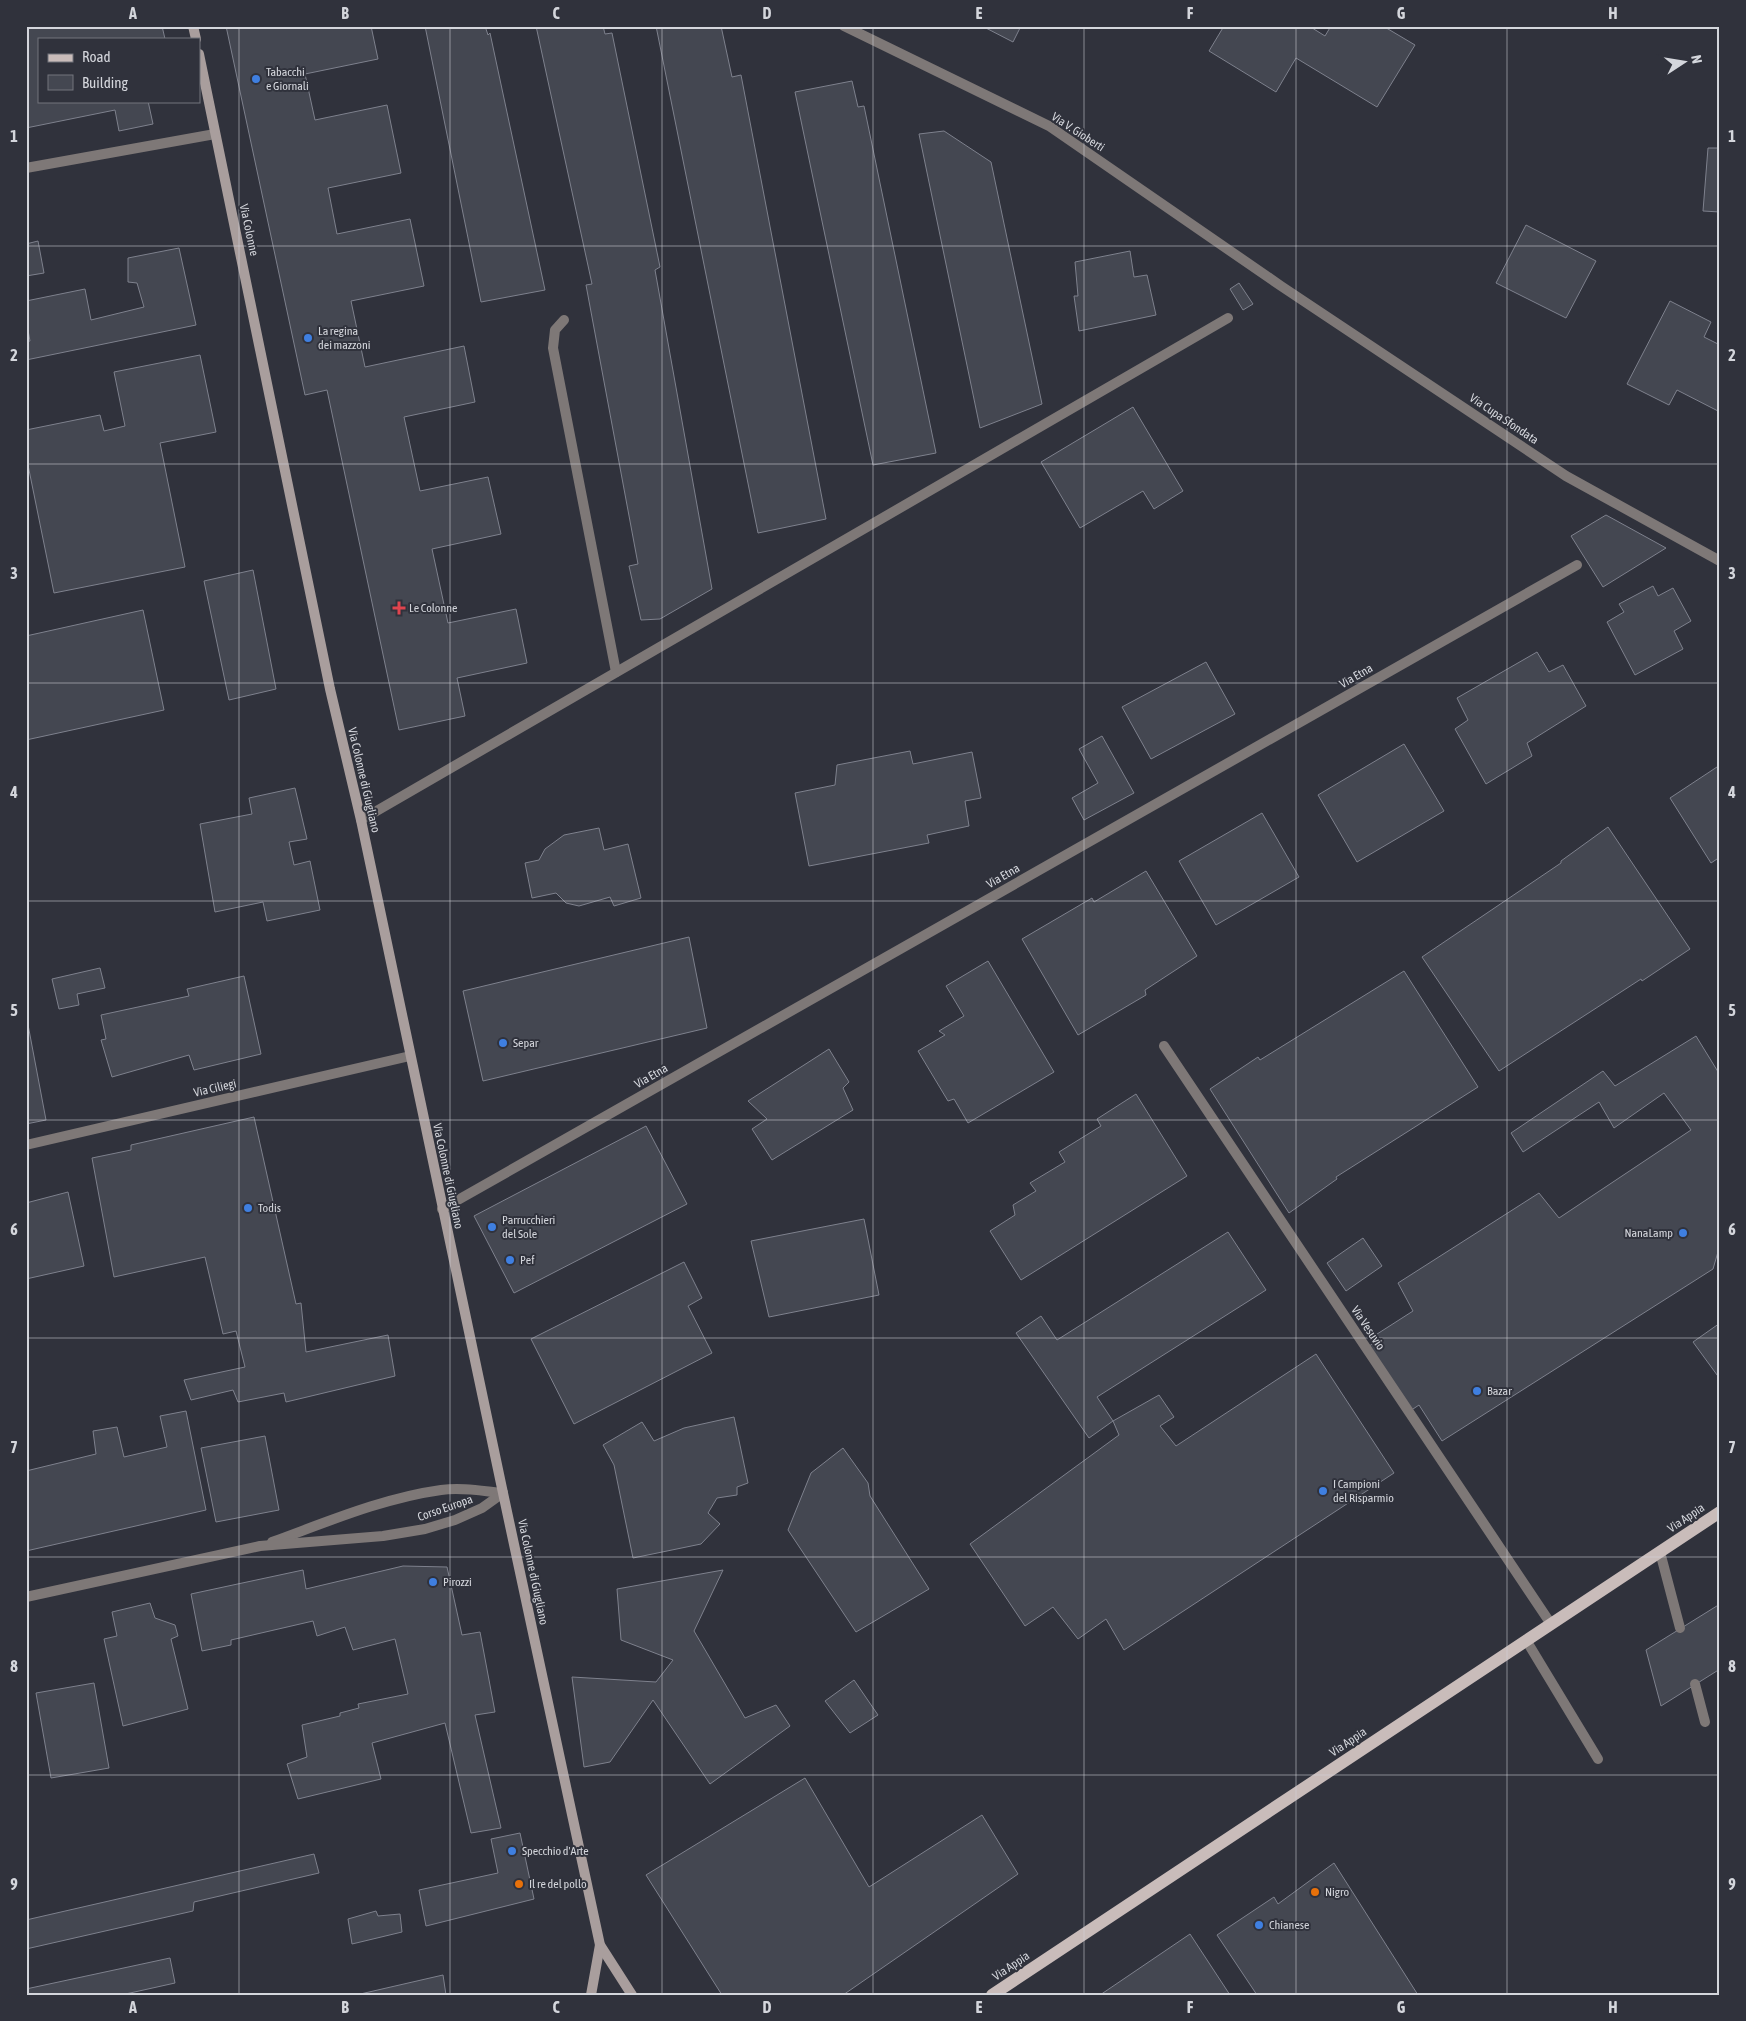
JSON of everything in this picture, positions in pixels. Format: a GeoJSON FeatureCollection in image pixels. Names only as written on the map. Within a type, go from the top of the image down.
{"type":"FeatureCollection","features":[{"type":"Feature","properties":{"kind":"main road","name":"Via Colonne"},"geometry":{"type":"LineString","coordinates":[[200,59],[274,412]]}},
{"type":"Feature","properties":{"kind":"main road","name":"Via Colonne di Giugliano"},"geometry":{"type":"LineString","coordinates":[[274,412],[330,689],[361,820],[442,1209],[600,1945],[632,1995]]}},
{"type":"Feature","properties":{"kind":"main road","name":"Via Appia"},"geometry":{"type":"LineString","coordinates":[[992,1995],[1720,1512]]}},
{"type":"Feature","properties":{"kind":"main road","name":"Via Colonne di Giugliano"},"geometry":{"type":"LineString","coordinates":[[591,1995],[600,1945]]}},
{"type":"Feature","properties":{"kind":"street","name":"Via V. Gioberti"},"geometry":{"type":"LineString","coordinates":[[844,26],[1050,126],[1281,286]]}},
{"type":"Feature","properties":{"kind":"street"},"geometry":{"type":"LineString","coordinates":[[26,168],[216,134]]}},
{"type":"Feature","properties":{"kind":"street","name":"Via Cupa Sfondata"},"geometry":{"type":"LineString","coordinates":[[1281,286],[1566,476],[1720,561]]}},
{"type":"Feature","properties":{"kind":"street"},"geometry":{"type":"LineString","coordinates":[[361,820],[1228,318]]}},
{"type":"Feature","properties":{"kind":"street"},"geometry":{"type":"LineString","coordinates":[[564,320],[555,330],[553,348],[616,672]]}},
{"type":"Feature","properties":{"kind":"street","name":"Via Etna"},"geometry":{"type":"LineString","coordinates":[[442,1209],[1577,565]]}},
{"type":"Feature","properties":{"kind":"street","name":"Via Vesuvio"},"geometry":{"type":"LineString","coordinates":[[1164,1046],[1551,1624]]}},
{"type":"Feature","properties":{"kind":"street","name":"Via Ciliegi"},"geometry":{"type":"LineString","coordinates":[[26,1145],[410,1056]]}},
{"type":"Feature","properties":{"kind":"street","name":"Corso Europa"},"geometry":{"type":"LineString","coordinates":[[26,1597],[260,1546],[362,1510],[418,1495],[442,1490],[466,1489],[503,1493]]}},
{"type":"Feature","properties":{"kind":"street","name":"Corso Europa"},"geometry":{"type":"LineString","coordinates":[[260,1546],[383,1536],[425,1529],[455,1520],[482,1508],[503,1493]]}},
{"type":"Feature","properties":{"kind":"street"},"geometry":{"type":"LineString","coordinates":[[1660,1552],[1680,1628]]}},
{"type":"Feature","properties":{"kind":"street"},"geometry":{"type":"LineString","coordinates":[[1526,1640],[1598,1759]]}},
{"type":"Feature","properties":{"kind":"street"},"geometry":{"type":"LineString","coordinates":[[1695,1684],[1705,1722]]}},
{"type":"Feature","properties":{"kind":"building"},"geometry":{"type":"Polygon","coordinates":[[[26,26],[162,26],[165,38],[38,38],[38,102],[148,102],[153,124],[119,131],[115,110],[26,128],[26,26]]]}},
{"type":"Feature","properties":{"kind":"building"},"geometry":{"type":"Polygon","coordinates":[[[226,26],[371,26],[378,59],[305,74],[315,120],[387,105],[401,173],[328,188],[337,234],[410,219],[424,286],[351,301],[365,367],[464,346],[475,402],[404,417],[420,491],[488,477],[501,534],[432,549],[448,623],[516,609],[527,663],[457,678],[465,716],[399,730],[327,390],[305,395],[226,26]]]}},
{"type":"Feature","properties":{"kind":"building"},"geometry":{"type":"Polygon","coordinates":[[[425,26],[485,26],[488,35],[490,33],[545,290],[481,302],[425,26]]]}},
{"type":"Feature","properties":{"kind":"building"},"geometry":{"type":"Polygon","coordinates":[[[536,26],[603,26],[605,34],[612,33],[660,267],[655,270],[712,589],[660,619],[641,620],[629,566],[638,564],[586,285],[592,284],[536,26]]]}},
{"type":"Feature","properties":{"kind":"building"},"geometry":{"type":"Polygon","coordinates":[[[656,26],[721,26],[732,77],[741,75],[826,519],[758,533],[656,26]]]}},
{"type":"Feature","properties":{"kind":"building"},"geometry":{"type":"Polygon","coordinates":[[[982,26],[1021,26],[1013,42],[982,26]]]}},
{"type":"Feature","properties":{"kind":"building"},"geometry":{"type":"Polygon","coordinates":[[[1224,26],[1309,26],[1325,36],[1331,26],[1383,26],[1415,45],[1377,107],[1296,58],[1276,92],[1209,51],[1224,26]]]}},
{"type":"Feature","properties":{"kind":"building"},"geometry":{"type":"Polygon","coordinates":[[[852,81],[858,107],[864,106],[936,453],[873,465],[795,92],[852,81]]]}},
{"type":"Feature","properties":{"kind":"building"},"geometry":{"type":"Polygon","coordinates":[[[944,131],[991,162],[1042,404],[980,428],[919,134],[944,131]]]}},
{"type":"Feature","properties":{"kind":"building"},"geometry":{"type":"Polygon","coordinates":[[[1708,148],[1720,148],[1720,212],[1703,211],[1708,148]]]}},
{"type":"Feature","properties":{"kind":"building"},"geometry":{"type":"Polygon","coordinates":[[[1526,225],[1596,261],[1566,318],[1496,283],[1526,225]]]}},
{"type":"Feature","properties":{"kind":"building"},"geometry":{"type":"Polygon","coordinates":[[[38,241],[44,273],[26,276],[26,244],[38,241]]]}},
{"type":"Feature","properties":{"kind":"building"},"geometry":{"type":"Polygon","coordinates":[[[179,248],[196,325],[26,360],[26,342],[30,341],[26,319],[26,301],[85,289],[91,320],[144,307],[137,283],[128,282],[128,258],[179,248]]]}},
{"type":"Feature","properties":{"kind":"building"},"geometry":{"type":"Polygon","coordinates":[[[1130,251],[1134,277],[1147,275],[1156,315],[1079,331],[1074,296],[1078,296],[1075,262],[1130,251]]]}},
{"type":"Feature","properties":{"kind":"building"},"geometry":{"type":"Polygon","coordinates":[[[1239,283],[1253,304],[1243,310],[1230,289],[1239,283]]]}},
{"type":"Feature","properties":{"kind":"building"},"geometry":{"type":"Polygon","coordinates":[[[1670,301],[1711,322],[1704,337],[1720,345],[1720,408],[1718,411],[1677,390],[1669,405],[1627,384],[1670,301]]]}},
{"type":"Feature","properties":{"kind":"building"},"geometry":{"type":"Polygon","coordinates":[[[200,355],[216,432],[160,443],[185,567],[54,593],[28,465],[26,465],[26,430],[100,415],[104,431],[125,426],[114,372],[200,355]]]}},
{"type":"Feature","properties":{"kind":"building"},"geometry":{"type":"Polygon","coordinates":[[[1133,407],[1183,491],[1154,509],[1143,491],[1080,528],[1041,462],[1133,407]]]}},
{"type":"Feature","properties":{"kind":"building"},"geometry":{"type":"Polygon","coordinates":[[[1606,515],[1666,548],[1603,587],[1571,536],[1606,515]]]}},
{"type":"Feature","properties":{"kind":"building"},"geometry":{"type":"Polygon","coordinates":[[[253,570],[276,689],[229,700],[204,581],[253,570]]]}},
{"type":"Feature","properties":{"kind":"building"},"geometry":{"type":"Polygon","coordinates":[[[1653,586],[1658,596],[1673,588],[1691,621],[1674,631],[1683,649],[1635,675],[1607,622],[1624,612],[1619,604],[1653,586]]]}},
{"type":"Feature","properties":{"kind":"building"},"geometry":{"type":"Polygon","coordinates":[[[143,610],[164,710],[26,740],[26,636],[143,610]]]}},
{"type":"Feature","properties":{"kind":"building"},"geometry":{"type":"Polygon","coordinates":[[[1537,652],[1549,672],[1563,665],[1586,706],[1527,743],[1532,756],[1486,784],[1455,729],[1468,720],[1457,698],[1537,652]]]}},
{"type":"Feature","properties":{"kind":"building"},"geometry":{"type":"Polygon","coordinates":[[[1206,662],[1235,714],[1151,759],[1122,707],[1206,662]]]}},
{"type":"Feature","properties":{"kind":"building"},"geometry":{"type":"Polygon","coordinates":[[[1102,736],[1134,793],[1084,820],[1072,798],[1098,783],[1079,749],[1102,736]]]}},
{"type":"Feature","properties":{"kind":"building"},"geometry":{"type":"Polygon","coordinates":[[[1404,744],[1444,811],[1357,862],[1318,795],[1404,744]]]}},
{"type":"Feature","properties":{"kind":"building"},"geometry":{"type":"Polygon","coordinates":[[[910,751],[913,764],[972,752],[981,798],[965,801],[969,826],[927,835],[929,843],[809,866],[795,793],[835,785],[837,765],[910,751]]]}},
{"type":"Feature","properties":{"kind":"building"},"geometry":{"type":"Polygon","coordinates":[[[1720,765],[1720,857],[1711,863],[1670,798],[1720,765]]]}},
{"type":"Feature","properties":{"kind":"building"},"geometry":{"type":"Polygon","coordinates":[[[295,788],[307,839],[289,842],[294,865],[310,861],[320,910],[267,921],[263,902],[215,912],[200,824],[252,814],[249,798],[295,788]]]}},
{"type":"Feature","properties":{"kind":"building"},"geometry":{"type":"Polygon","coordinates":[[[1262,813],[1299,877],[1216,925],[1179,861],[1262,813]]]}},
{"type":"Feature","properties":{"kind":"building"},"geometry":{"type":"Polygon","coordinates":[[[1608,827],[1690,949],[1499,1071],[1422,957],[1561,863],[1561,861],[1608,827]]]}},
{"type":"Feature","properties":{"kind":"building"},"geometry":{"type":"Polygon","coordinates":[[[599,828],[604,850],[628,844],[641,898],[614,906],[610,897],[579,906],[566,903],[556,893],[532,898],[525,863],[539,860],[545,849],[564,835],[599,828]]]}},
{"type":"Feature","properties":{"kind":"building"},"geometry":{"type":"Polygon","coordinates":[[[1146,871],[1197,956],[1145,990],[1146,995],[1078,1035],[1022,939],[1092,898],[1094,902],[1146,871]]]}},
{"type":"Feature","properties":{"kind":"building"},"geometry":{"type":"Polygon","coordinates":[[[689,937],[707,1028],[483,1081],[463,991],[689,937]]]}},
{"type":"Feature","properties":{"kind":"building"},"geometry":{"type":"Polygon","coordinates":[[[988,961],[1054,1072],[968,1123],[954,1099],[948,1101],[918,1051],[945,1035],[939,1031],[964,1016],[946,986],[988,961]]]}},
{"type":"Feature","properties":{"kind":"building"},"geometry":{"type":"Polygon","coordinates":[[[100,968],[105,988],[77,994],[79,1005],[59,1009],[52,979],[100,968]]]}},
{"type":"Feature","properties":{"kind":"building"},"geometry":{"type":"Polygon","coordinates":[[[1404,971],[1478,1087],[1336,1177],[1337,1179],[1289,1213],[1210,1089],[1258,1057],[1260,1060],[1404,971]]]}},
{"type":"Feature","properties":{"kind":"building"},"geometry":{"type":"Polygon","coordinates":[[[244,976],[261,1054],[194,1070],[189,1055],[112,1077],[101,1040],[106,1039],[101,1015],[189,996],[187,989],[244,976]]]}},
{"type":"Feature","properties":{"kind":"building"},"geometry":{"type":"Polygon","coordinates":[[[26,1014],[46,1120],[26,1124],[26,1014]]]}},
{"type":"Feature","properties":{"kind":"building"},"geometry":{"type":"Polygon","coordinates":[[[1696,1036],[1720,1075],[1720,1245],[1713,1269],[1442,1441],[1419,1405],[1410,1411],[1368,1347],[1376,1341],[1374,1336],[1413,1311],[1398,1283],[1539,1193],[1559,1218],[1691,1130],[1664,1093],[1614,1128],[1599,1102],[1523,1152],[1511,1133],[1603,1071],[1615,1086],[1696,1036]]]}},
{"type":"Feature","properties":{"kind":"building"},"geometry":{"type":"Polygon","coordinates":[[[829,1049],[849,1082],[843,1088],[853,1110],[772,1160],[752,1129],[767,1119],[748,1101],[829,1049]]]}},
{"type":"Feature","properties":{"kind":"building"},"geometry":{"type":"Polygon","coordinates":[[[1136,1094],[1187,1176],[1021,1280],[990,1231],[1015,1215],[1013,1205],[1036,1191],[1030,1183],[1065,1162],[1059,1152],[1101,1126],[1097,1119],[1136,1094]]]}},
{"type":"Feature","properties":{"kind":"building"},"geometry":{"type":"Polygon","coordinates":[[[254,1117],[296,1304],[301,1303],[306,1352],[388,1335],[395,1376],[286,1402],[284,1393],[238,1402],[233,1390],[191,1400],[184,1380],[245,1367],[236,1331],[223,1334],[205,1257],[114,1277],[92,1158],[131,1150],[131,1145],[254,1117]]]}},
{"type":"Feature","properties":{"kind":"building"},"geometry":{"type":"Polygon","coordinates":[[[646,1126],[687,1204],[514,1293],[474,1216],[646,1126]]]}},
{"type":"Feature","properties":{"kind":"building"},"geometry":{"type":"Polygon","coordinates":[[[68,1192],[84,1266],[26,1279],[26,1203],[68,1192]]]}},
{"type":"Feature","properties":{"kind":"building"},"geometry":{"type":"Polygon","coordinates":[[[864,1219],[879,1295],[769,1317],[751,1241],[864,1219]]]}},
{"type":"Feature","properties":{"kind":"building"},"geometry":{"type":"Polygon","coordinates":[[[1228,1232],[1266,1290],[1097,1397],[1113,1421],[1089,1438],[1016,1333],[1041,1316],[1057,1340],[1228,1232]]]}},
{"type":"Feature","properties":{"kind":"building"},"geometry":{"type":"Polygon","coordinates":[[[1363,1238],[1382,1266],[1346,1291],[1327,1263],[1363,1238]]]}},
{"type":"Feature","properties":{"kind":"building"},"geometry":{"type":"Polygon","coordinates":[[[684,1262],[702,1298],[688,1306],[712,1353],[574,1424],[531,1339],[684,1262]]]}},
{"type":"Feature","properties":{"kind":"building"},"geometry":{"type":"Polygon","coordinates":[[[1720,1323],[1720,1379],[1693,1342],[1720,1323]]]}},
{"type":"Feature","properties":{"kind":"building"},"geometry":{"type":"Polygon","coordinates":[[[1316,1354],[1394,1473],[1124,1650],[1106,1619],[1078,1639],[1053,1607],[1025,1626],[970,1544],[1119,1435],[1113,1421],[1159,1395],[1174,1417],[1160,1426],[1176,1446],[1316,1354]]]}},
{"type":"Feature","properties":{"kind":"building"},"geometry":{"type":"Polygon","coordinates":[[[186,1411],[206,1510],[26,1551],[26,1471],[96,1454],[93,1431],[117,1427],[124,1457],[167,1447],[160,1416],[186,1411]]]}},
{"type":"Feature","properties":{"kind":"building"},"geometry":{"type":"Polygon","coordinates":[[[734,1417],[748,1483],[737,1487],[737,1495],[717,1498],[708,1513],[720,1524],[701,1544],[633,1558],[614,1465],[603,1445],[642,1422],[654,1441],[684,1428],[734,1417]]]}},
{"type":"Feature","properties":{"kind":"building"},"geometry":{"type":"Polygon","coordinates":[[[265,1436],[279,1510],[216,1522],[201,1448],[265,1436]]]}},
{"type":"Feature","properties":{"kind":"building"},"geometry":{"type":"Polygon","coordinates":[[[843,1448],[868,1483],[870,1496],[929,1589],[856,1632],[788,1530],[811,1473],[843,1448]]]}},
{"type":"Feature","properties":{"kind":"building"},"geometry":{"type":"Polygon","coordinates":[[[403,1566],[447,1567],[462,1635],[480,1632],[495,1712],[475,1715],[501,1828],[471,1833],[445,1723],[372,1743],[381,1779],[298,1799],[287,1764],[307,1757],[302,1725],[340,1716],[340,1713],[359,1708],[358,1704],[408,1694],[395,1639],[353,1650],[345,1627],[317,1636],[313,1621],[231,1640],[231,1645],[202,1651],[191,1594],[303,1570],[306,1589],[403,1566]]]}},
{"type":"Feature","properties":{"kind":"building"},"geometry":{"type":"Polygon","coordinates":[[[723,1570],[694,1631],[745,1718],[776,1705],[790,1726],[710,1784],[653,1700],[610,1762],[584,1767],[572,1677],[656,1682],[673,1660],[621,1640],[617,1589],[723,1570]]]}},
{"type":"Feature","properties":{"kind":"building"},"geometry":{"type":"Polygon","coordinates":[[[150,1603],[155,1618],[175,1625],[178,1636],[171,1639],[188,1709],[123,1726],[104,1639],[117,1636],[112,1612],[150,1603]]]}},
{"type":"Feature","properties":{"kind":"building"},"geometry":{"type":"Polygon","coordinates":[[[1720,1604],[1720,1669],[1661,1706],[1646,1650],[1720,1604]]]}},
{"type":"Feature","properties":{"kind":"building"},"geometry":{"type":"Polygon","coordinates":[[[854,1680],[878,1715],[850,1733],[825,1701],[854,1680]]]}},
{"type":"Feature","properties":{"kind":"building"},"geometry":{"type":"Polygon","coordinates":[[[94,1683],[109,1768],[51,1778],[36,1693],[94,1683]]]}},
{"type":"Feature","properties":{"kind":"building"},"geometry":{"type":"Polygon","coordinates":[[[805,1778],[869,1887],[982,1815],[1018,1874],[843,1995],[722,1995],[646,1875],[805,1778]]]}},
{"type":"Feature","properties":{"kind":"building"},"geometry":{"type":"Polygon","coordinates":[[[520,1833],[534,1899],[426,1926],[419,1890],[498,1873],[491,1839],[520,1833]]]}},
{"type":"Feature","properties":{"kind":"building"},"geometry":{"type":"Polygon","coordinates":[[[314,1854],[319,1873],[194,1902],[193,1911],[26,1949],[26,1920],[314,1854]]]}},
{"type":"Feature","properties":{"kind":"building"},"geometry":{"type":"Polygon","coordinates":[[[1334,1863],[1418,1995],[1257,1995],[1217,1935],[1274,1897],[1278,1904],[1334,1863]]]}},
{"type":"Feature","properties":{"kind":"building"},"geometry":{"type":"Polygon","coordinates":[[[376,1911],[378,1916],[400,1914],[402,1932],[352,1944],[348,1919],[376,1911]]]}},
{"type":"Feature","properties":{"kind":"building"},"geometry":{"type":"Polygon","coordinates":[[[1190,1934],[1230,1995],[1100,1995],[1190,1934]]]}},
{"type":"Feature","properties":{"kind":"building"},"geometry":{"type":"Polygon","coordinates":[[[170,1958],[175,1983],[121,1995],[26,1995],[26,1989],[170,1958]]]}},
{"type":"Feature","properties":{"kind":"building"},"geometry":{"type":"Polygon","coordinates":[[[443,1975],[446,1995],[356,1995],[443,1975]]]}},
{"type":"Feature","properties":{"kind":"place","name":"Tabacchi e Giornali"},"geometry":{"type":"Point","coordinates":[256,79]}},
{"type":"Feature","properties":{"kind":"place","name":"La regina dei mazzoni"},"geometry":{"type":"Point","coordinates":[308,338]}},
{"type":"Feature","properties":{"kind":"place","name":"Le Colonne"},"geometry":{"type":"Point","coordinates":[399,608]}},
{"type":"Feature","properties":{"kind":"place","name":"Separ"},"geometry":{"type":"Point","coordinates":[503,1043]}},
{"type":"Feature","properties":{"kind":"place","name":"Todis"},"geometry":{"type":"Point","coordinates":[248,1208]}},
{"type":"Feature","properties":{"kind":"place","name":"Parrucchieri del Sole"},"geometry":{"type":"Point","coordinates":[492,1227]}},
{"type":"Feature","properties":{"kind":"place","name":"NanaLamp"},"geometry":{"type":"Point","coordinates":[1683,1233]}},
{"type":"Feature","properties":{"kind":"place","name":"Pef"},"geometry":{"type":"Point","coordinates":[510,1260]}},
{"type":"Feature","properties":{"kind":"place","name":"Bazar"},"geometry":{"type":"Point","coordinates":[1477,1391]}},
{"type":"Feature","properties":{"kind":"place","name":"I Campioni del Risparmio"},"geometry":{"type":"Point","coordinates":[1323,1491]}},
{"type":"Feature","properties":{"kind":"place","name":"Pirozzi"},"geometry":{"type":"Point","coordinates":[433,1582]}},
{"type":"Feature","properties":{"kind":"place","name":"Specchio d'Arte"},"geometry":{"type":"Point","coordinates":[512,1851]}},
{"type":"Feature","properties":{"kind":"place","name":"Il re del pollo"},"geometry":{"type":"Point","coordinates":[519,1884]}},
{"type":"Feature","properties":{"kind":"place","name":"Nigro"},"geometry":{"type":"Point","coordinates":[1315,1892]}},
{"type":"Feature","properties":{"kind":"place","name":"Chianese"},"geometry":{"type":"Point","coordinates":[1259,1925]}}]}
